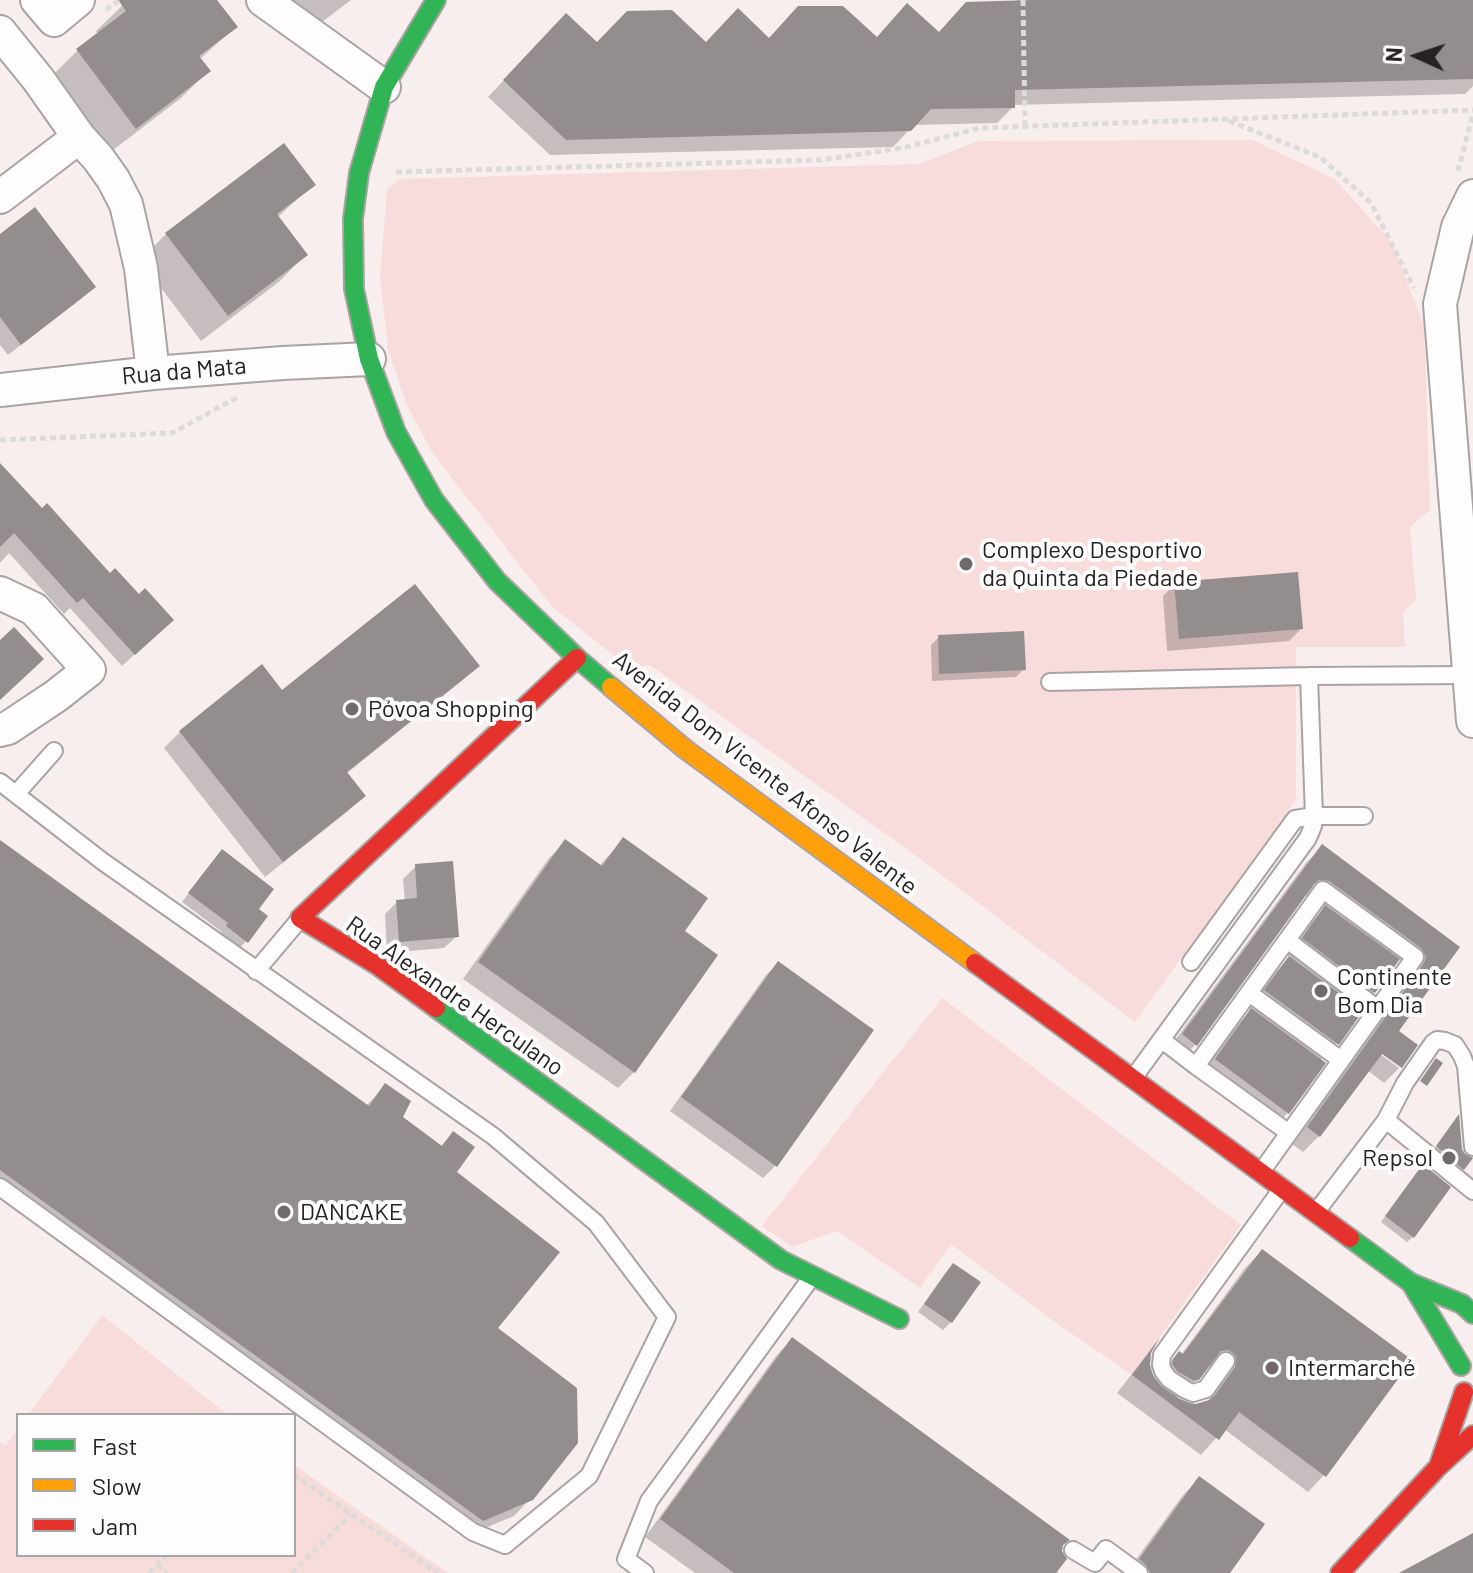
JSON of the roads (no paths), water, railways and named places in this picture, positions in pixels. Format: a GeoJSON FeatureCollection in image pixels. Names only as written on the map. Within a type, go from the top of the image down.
{"type":"FeatureCollection","features":[{"type":"Feature","properties":{"kind":"street"},"geometry":{"type":"LineString","coordinates":[[37,0],[54,20],[78,0]]}},
{"type":"Feature","properties":{"kind":"street"},"geometry":{"type":"LineString","coordinates":[[263,0],[384,87]]}},
{"type":"Feature","properties":{"kind":"street","name":"Avenida Dom Vicente Afonso Valente"},"geometry":{"type":"LineString","coordinates":[[436,0],[384,87],[371,127],[359,173],[353,219],[354,289],[369,359],[396,432],[434,500],[497,581],[577,658],[685,749],[1411,1283],[1462,1304],[1473,1314]]}},
{"type":"Feature","properties":{"kind":"street"},"geometry":{"type":"LineString","coordinates":[[0,32],[98,158],[126,204],[141,268],[153,373]]}},
{"type":"Feature","properties":{"kind":"street"},"geometry":{"type":"LineString","coordinates":[[0,197],[79,137]]}},
{"type":"Feature","properties":{"kind":"street"},"geometry":{"type":"LineString","coordinates":[[1465,184],[1440,304],[1473,721]]}},
{"type":"Feature","properties":{"kind":"street","name":"Rua da Mata"},"geometry":{"type":"LineString","coordinates":[[0,390],[153,373],[369,359]]}},
{"type":"Feature","properties":{"kind":"street"},"geometry":{"type":"LineString","coordinates":[[0,593],[34,609],[89,670],[44,704],[0,730]]}},
{"type":"Feature","properties":{"kind":"street","name":"Rua Alexandre Herculano"},"geometry":{"type":"LineString","coordinates":[[577,658],[300,918],[377,965],[781,1260],[899,1319]]}},
{"type":"Feature","properties":{"kind":"street","name":"Avenida Dom Vicente Afonso Valente"},"geometry":{"type":"LineString","coordinates":[[1411,1283],[1461,1366]]}},
{"type":"Feature","properties":{"kind":"street"},"geometry":{"type":"LineString","coordinates":[[1438,1467],[1468,1398],[1460,1379],[1461,1366],[1473,1345]]}},
{"type":"Feature","properties":{"kind":"street"},"geometry":{"type":"LineString","coordinates":[[1340,1573],[1438,1467],[1473,1435]]}},
{"type":"Feature","properties":{"kind":"lane"},"geometry":{"type":"LineString","coordinates":[[1050,682],[1469,675]]}},
{"type":"Feature","properties":{"kind":"lane"},"geometry":{"type":"LineString","coordinates":[[1133,1079],[1308,838],[1314,816],[1309,676]]}},
{"type":"Feature","properties":{"kind":"lane"},"geometry":{"type":"LineString","coordinates":[[16,794],[54,751]]}},
{"type":"Feature","properties":{"kind":"lane"},"geometry":{"type":"LineString","coordinates":[[0,782],[102,861],[493,1136],[596,1223],[667,1317],[589,1476],[505,1545],[473,1532],[0,1187]]}},
{"type":"Feature","properties":{"kind":"lane"},"geometry":{"type":"LineString","coordinates":[[1191,962],[1295,819],[1364,816]]}},
{"type":"Feature","properties":{"kind":"lane"},"geometry":{"type":"LineString","coordinates":[[1196,1066],[1323,890],[1415,957],[1260,1173]]}},
{"type":"Feature","properties":{"kind":"lane"},"geometry":{"type":"LineString","coordinates":[[256,971],[300,918]]}},
{"type":"Feature","properties":{"kind":"lane"},"geometry":{"type":"LineString","coordinates":[[1287,940],[1378,1009]]}},
{"type":"Feature","properties":{"kind":"lane"},"geometry":{"type":"LineString","coordinates":[[1249,993],[1341,1060]]}},
{"type":"Feature","properties":{"kind":"lane"},"geometry":{"type":"LineString","coordinates":[[1162,1040],[1289,1133]]}},
{"type":"Feature","properties":{"kind":"lane"},"geometry":{"type":"LineString","coordinates":[[1315,1213],[1386,1120],[1405,1083],[1437,1040],[1455,1045],[1466,1066],[1473,1147]]}},
{"type":"Feature","properties":{"kind":"lane"},"geometry":{"type":"LineString","coordinates":[[1386,1120],[1473,1191]]}},
{"type":"Feature","properties":{"kind":"lane"},"geometry":{"type":"LineString","coordinates":[[1226,1361],[1206,1389],[1193,1393],[1169,1379],[1161,1365],[1162,1355],[1282,1189]]}},
{"type":"Feature","properties":{"kind":"lane"},"geometry":{"type":"LineString","coordinates":[[645,1573],[626,1559],[649,1501],[814,1275]]}},
{"type":"Feature","properties":{"kind":"lane"},"geometry":{"type":"LineString","coordinates":[[1073,1550],[1095,1563],[1106,1549],[1139,1573]]}},
{"type":"Feature","properties":{"kind":"place","name":"Complexo Desportivo da Quinta da Piedade"},"geometry":{"type":"Point","coordinates":[966,564]}},
{"type":"Feature","properties":{"kind":"place","name":"Póvoa Shopping"},"geometry":{"type":"Point","coordinates":[352,709]}},
{"type":"Feature","properties":{"kind":"place","name":"Continente Bom Dia"},"geometry":{"type":"Point","coordinates":[1321,991]}},
{"type":"Feature","properties":{"kind":"place","name":"Repsol"},"geometry":{"type":"Point","coordinates":[1449,1158]}},
{"type":"Feature","properties":{"kind":"place","name":"DANCAKE"},"geometry":{"type":"Point","coordinates":[284,1212]}},
{"type":"Feature","properties":{"kind":"place","name":"Intermarché"},"geometry":{"type":"Point","coordinates":[1272,1368]}}]}
